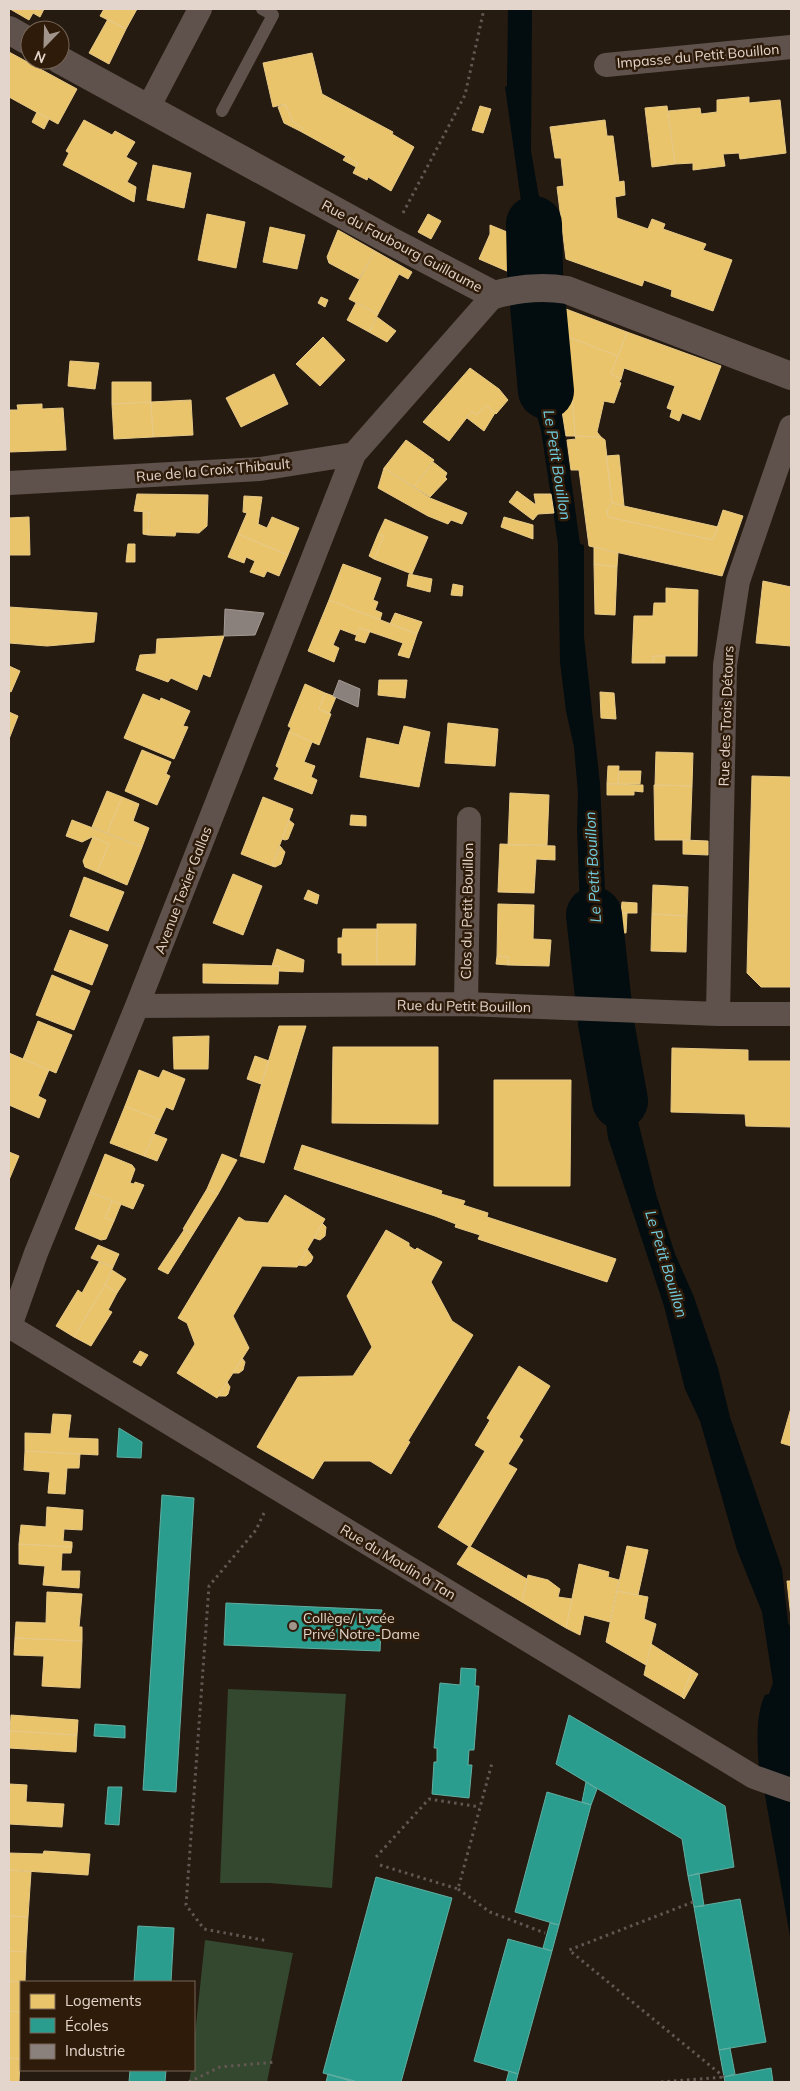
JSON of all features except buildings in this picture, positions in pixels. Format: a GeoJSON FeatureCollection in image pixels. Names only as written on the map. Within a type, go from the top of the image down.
{"type":"FeatureCollection","features":[{"type":"Feature","properties":{"kind":"street"},"geometry":{"type":"LineString","coordinates":[[148,108],[200,9]]}},
{"type":"Feature","properties":{"kind":"street"},"geometry":{"type":"LineString","coordinates":[[9,30],[20,36]]}},
{"type":"Feature","properties":{"kind":"street","name":"Impasse du Petit Bouillon"},"geometry":{"type":"LineString","coordinates":[[606,65],[791,47]]}},
{"type":"Feature","properties":{"kind":"street","name":"Rue du Faubourg Guillaume"},"geometry":{"type":"LineString","coordinates":[[70,65],[389,240],[494,294],[520,288],[548,287],[567,290],[791,376]]}},
{"type":"Feature","properties":{"kind":"street"},"geometry":{"type":"LineString","coordinates":[[354,454],[494,294]]}},
{"type":"Feature","properties":{"kind":"street","name":"Rue des Trois Détours"},"geometry":{"type":"LineString","coordinates":[[718,1014],[725,665],[738,581],[791,426]]}},
{"type":"Feature","properties":{"kind":"street","name":"Rue de la Croix Thibault"},"geometry":{"type":"LineString","coordinates":[[9,483],[260,469],[354,454]]}},
{"type":"Feature","properties":{"kind":"street","name":"Avenue Texier Gallas"},"geometry":{"type":"LineString","coordinates":[[9,1327],[36,1253],[137,1006],[354,454]]}},
{"type":"Feature","properties":{"kind":"street","name":"Clos du Petit Bouillon"},"geometry":{"type":"LineString","coordinates":[[466,1004],[469,819]]}},
{"type":"Feature","properties":{"kind":"street","name":"Rue du Petit Bouillon"},"geometry":{"type":"LineString","coordinates":[[137,1006],[466,1004],[718,1014],[791,1014]]}},
{"type":"Feature","properties":{"kind":"street","name":"Rue du Moulin à Tan"},"geometry":{"type":"LineString","coordinates":[[9,1327],[754,1777],[791,1790]]}},
{"type":"Feature","properties":{"kind":"lane"},"geometry":{"type":"LineString","coordinates":[[222,111],[273,15],[262,9]]}},
{"type":"Feature","properties":{"kind":"path"},"geometry":{"type":"LineString","coordinates":[[389,240],[465,95],[484,9]]}},
{"type":"Feature","properties":{"kind":"path"},"geometry":{"type":"LineString","coordinates":[[268,1942],[204,1929],[186,1905],[209,1586],[256,1530],[276,1488]]}},
{"type":"Feature","properties":{"kind":"path"},"geometry":{"type":"LineString","coordinates":[[458,1888],[492,1763]]}},
{"type":"Feature","properties":{"kind":"path"},"geometry":{"type":"LineString","coordinates":[[376,1857],[429,1799],[480,1808]]}},
{"type":"Feature","properties":{"kind":"path"},"geometry":{"type":"LineString","coordinates":[[380,1865],[458,1888],[490,1912],[545,1933]]}},
{"type":"Feature","properties":{"kind":"path"},"geometry":{"type":"LineString","coordinates":[[661,2082],[724,2077],[569,1950],[693,1902]]}},
{"type":"Feature","properties":{"kind":"path"},"geometry":{"type":"LineString","coordinates":[[190,2082],[220,2067],[276,2062]]}},
{"type":"Feature","properties":{"kind":"green space"},"geometry":{"type":"Polygon","coordinates":[[[228,1689],[346,1694],[332,1888],[269,1883],[220,1883],[228,1689]]]}},
{"type":"Feature","properties":{"kind":"green space"},"geometry":{"type":"Polygon","coordinates":[[[205,1940],[293,1953],[267,2082],[189,2082],[191,2071],[195,2071],[195,2035],[205,1940]]]}},
{"type":"Feature","properties":{"kind":"water"},"geometry":{"type":"Polygon","coordinates":[[[508,9],[532,9],[531,151],[552,272],[523,274],[522,208],[505,87],[507,86],[508,9]]]}},
{"type":"Feature","properties":{"kind":"water"},"geometry":{"type":"Polygon","coordinates":[[[527,313],[554,313],[559,392],[580,544],[584,545],[584,637],[600,784],[606,912],[618,985],[622,985],[621,991],[586,990],[584,986],[588,986],[581,936],[577,828],[578,793],[574,747],[566,711],[560,662],[558,544],[541,430],[536,413],[523,403],[523,350],[527,313]]]}},
{"type":"Feature","properties":{"kind":"water"},"geometry":{"type":"Polygon","coordinates":[[[589,1023],[627,1024],[627,1029],[624,1029],[635,1109],[656,1194],[675,1254],[694,1297],[718,1368],[730,1417],[782,1569],[788,1623],[791,1628],[791,1785],[760,1775],[758,1723],[765,1695],[769,1694],[773,1683],[762,1612],[737,1550],[700,1421],[685,1389],[664,1306],[608,1138],[594,1030],[588,1030],[589,1023]]]}},
{"type":"Feature","properties":{"kind":"water"},"geometry":{"type":"Polygon","coordinates":[[[763,1784],[791,1795],[791,1942],[763,1784]]]}},
{"type":"Feature","properties":{"kind":"waterway","name":"Le Petit Bouillon"},"geometry":{"type":"LineString","coordinates":[[534,224],[535,273],[546,391]]}},
{"type":"Feature","properties":{"kind":"waterway","name":"Le Petit Bouillon"},"geometry":{"type":"LineString","coordinates":[[594,915],[606,1023],[620,1101]]}},
{"type":"Feature","properties":{"kind":"place","name":"Collège/ Lycée Privé Notre-Dame"},"geometry":{"type":"Point","coordinates":[293,1626]}}]}
